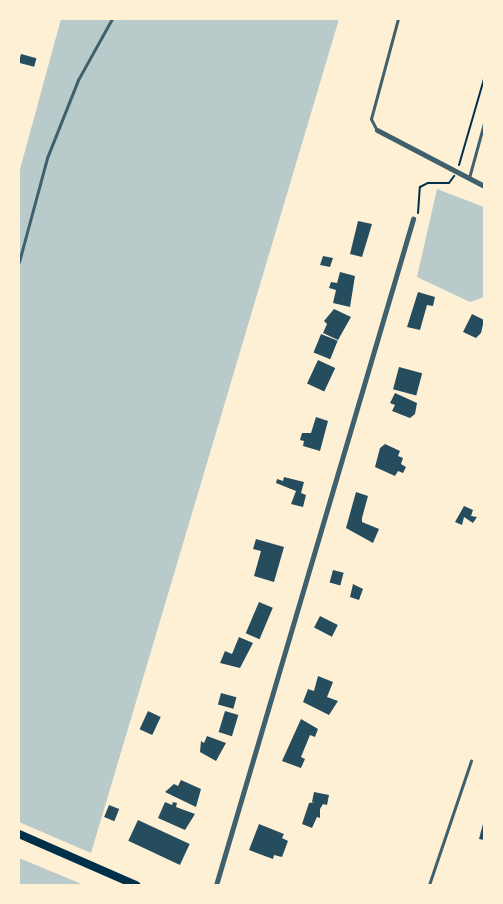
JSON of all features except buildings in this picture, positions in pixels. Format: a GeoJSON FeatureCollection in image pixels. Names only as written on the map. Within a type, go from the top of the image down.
{"type":"FeatureCollection","features":[{"type":"Feature","properties":{"kind":"main road"},"geometry":{"type":"LineString","coordinates":[[19,834],[136,885]]}},
{"type":"Feature","properties":{"kind":"street"},"geometry":{"type":"LineString","coordinates":[[377,130],[484,186]]}},
{"type":"Feature","properties":{"kind":"street"},"geometry":{"type":"LineString","coordinates":[[216,885],[413,219]]}},
{"type":"Feature","properties":{"kind":"lane"},"geometry":{"type":"LineString","coordinates":[[19,262],[48,158],[78,80],[112,19]]}},
{"type":"Feature","properties":{"kind":"lane"},"geometry":{"type":"LineString","coordinates":[[377,130],[371,119],[398,19]]}},
{"type":"Feature","properties":{"kind":"lane"},"geometry":{"type":"LineString","coordinates":[[469,178],[484,123]]}},
{"type":"Feature","properties":{"kind":"lane"},"geometry":{"type":"LineString","coordinates":[[429,885],[471,761]]}},
{"type":"Feature","properties":{"kind":"path"},"geometry":{"type":"LineString","coordinates":[[460,162],[484,79]]}},
{"type":"Feature","properties":{"kind":"path"},"geometry":{"type":"LineString","coordinates":[[413,219],[419,211],[420,187],[428,183],[449,183],[454,176]]}},
{"type":"Feature","properties":{"kind":"shaded area"},"geometry":{"type":"Polygon","coordinates":[[[61,19],[339,19],[91,853],[19,822],[19,173],[61,19]]]}},
{"type":"Feature","properties":{"kind":"shaded area"},"geometry":{"type":"Polygon","coordinates":[[[437,189],[484,207],[484,297],[470,302],[417,277],[437,189]]]}},
{"type":"Feature","properties":{"kind":"shaded area"},"geometry":{"type":"Polygon","coordinates":[[[19,858],[84,885],[19,885],[19,858]]]}}]}
